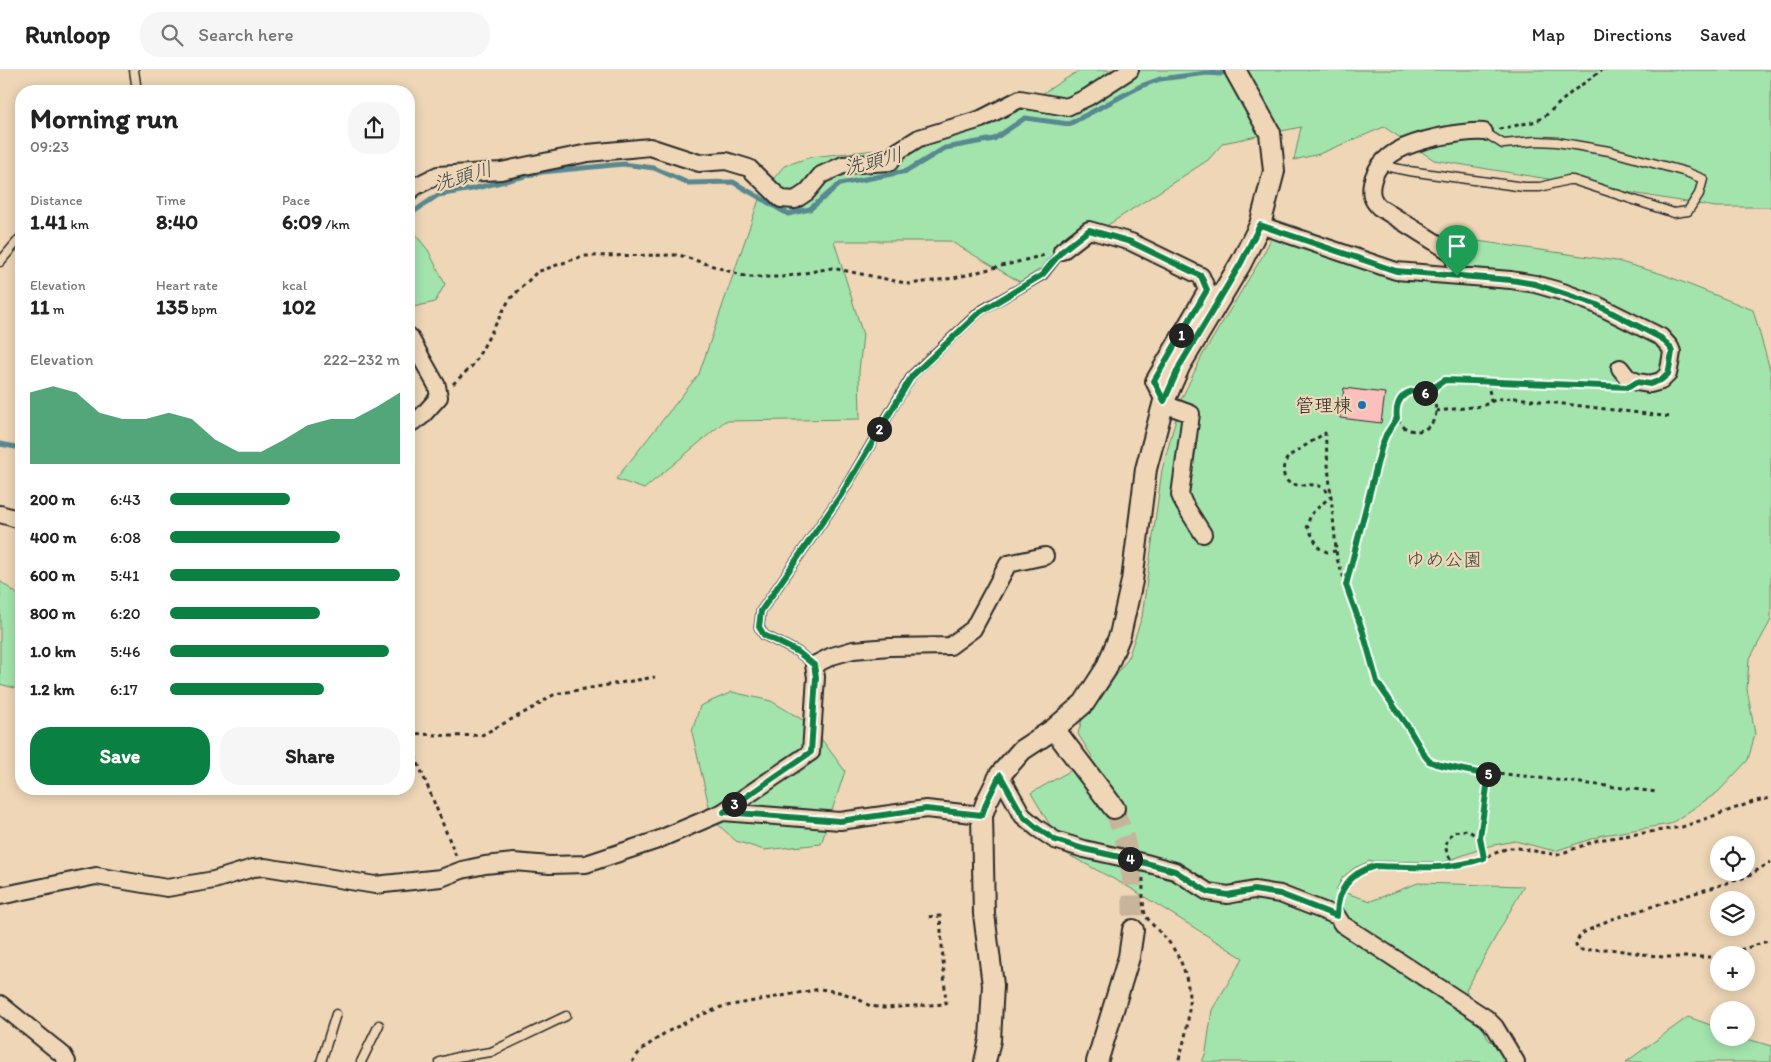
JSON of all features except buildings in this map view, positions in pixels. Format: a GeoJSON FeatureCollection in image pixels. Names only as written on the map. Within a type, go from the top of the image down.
{"type":"FeatureCollection","features":[{"type":"Feature","properties":{"kind":"street"},"geometry":{"type":"LineString","coordinates":[[415,187],[438,175],[501,171],[588,152],[650,146],[699,163],[726,161],[749,168],[781,199],[795,200],[807,192],[822,176],[844,165],[890,162],[898,152],[919,138],[981,119],[1020,99],[1067,106],[1088,97],[1130,70]]}},
{"type":"Feature","properties":{"kind":"street"},"geometry":{"type":"LineString","coordinates":[[985,1062],[990,1040],[993,985],[984,914],[982,815],[1000,775],[1022,750],[1054,729],[1084,703],[1106,669],[1120,634],[1132,581],[1146,469],[1164,403],[1180,365],[1241,263],[1260,225],[1274,171],[1270,133],[1235,70]]}},
{"type":"Feature","properties":{"kind":"street"},"geometry":{"type":"LineString","coordinates":[[1457,276],[1454,254],[1379,207],[1373,201],[1371,188],[1374,176],[1387,157],[1413,143],[1468,131],[1484,132]]}},
{"type":"Feature","properties":{"kind":"street"},"geometry":{"type":"LineString","coordinates":[[1260,225],[1396,271],[1511,280],[1563,292],[1595,304],[1661,338],[1670,347],[1672,352],[1668,374],[1661,380],[1650,384],[1637,382],[1627,377],[1620,368]]}},
{"type":"Feature","properties":{"kind":"street"},"geometry":{"type":"LineString","coordinates":[[1062,251],[1089,230],[1131,242],[1201,276],[1207,290],[1154,381],[1164,403],[1191,414],[1180,495],[1204,534]]}},
{"type":"Feature","properties":{"kind":"street"},"geometry":{"type":"LineString","coordinates":[[415,347],[437,386],[439,398],[421,417],[415,420]]}},
{"type":"Feature","properties":{"kind":"street"},"geometry":{"type":"LineString","coordinates":[[0,514],[15,518]]}},
{"type":"Feature","properties":{"kind":"street"},"geometry":{"type":"LineString","coordinates":[[0,896],[96,876],[166,888],[214,880],[253,868],[265,868],[375,885],[441,878],[462,870],[514,862],[550,865],[586,864],[655,841],[724,812],[811,752],[816,677],[814,665],[832,656],[852,650],[950,646],[974,629],[1008,564],[1045,556]]}},
{"type":"Feature","properties":{"kind":"street"},"geometry":{"type":"LineString","coordinates":[[1054,729],[1114,808]]}},
{"type":"Feature","properties":{"kind":"street"},"geometry":{"type":"LineString","coordinates":[[1000,775],[1023,816],[1055,840],[1175,871],[1208,892],[1228,895],[1254,890],[1280,894],[1337,916],[1342,924],[1486,1018],[1495,1027],[1516,1062]]}},
{"type":"Feature","properties":{"kind":"street"},"geometry":{"type":"LineString","coordinates":[[724,812],[840,821],[926,809],[982,815]]}},
{"type":"Feature","properties":{"kind":"street"},"geometry":{"type":"LineString","coordinates":[[1097,1062],[1128,958],[1133,930]]}},
{"type":"Feature","properties":{"kind":"street"},"geometry":{"type":"LineString","coordinates":[[0,1004],[63,1055],[67,1062]]}},
{"type":"Feature","properties":{"kind":"lane"},"geometry":{"type":"LineString","coordinates":[[134,70],[136,85]]}},
{"type":"Feature","properties":{"kind":"lane"},"geometry":{"type":"LineString","coordinates":[[1380,165],[1408,171],[1524,187],[1540,187],[1574,180],[1674,213],[1688,211],[1699,194],[1703,179],[1686,172],[1609,151],[1536,141],[1503,144],[1484,132]]}},
{"type":"Feature","properties":{"kind":"lane"},"geometry":{"type":"LineString","coordinates":[[0,262],[15,244]]}},
{"type":"Feature","properties":{"kind":"lane"},"geometry":{"type":"LineString","coordinates":[[814,665],[798,652],[764,635],[759,627],[761,611],[841,495],[912,376],[980,312],[1042,275],[1062,251]]}},
{"type":"Feature","properties":{"kind":"lane"},"geometry":{"type":"LineString","coordinates":[[321,1062],[336,1014]]}},
{"type":"Feature","properties":{"kind":"lane"},"geometry":{"type":"LineString","coordinates":[[440,1062],[457,1057],[491,1052],[566,1016]]}},
{"type":"Feature","properties":{"kind":"lane"},"geometry":{"type":"LineString","coordinates":[[361,1062],[378,1025]]}},
{"type":"Feature","properties":{"kind":"path"},"geometry":{"type":"LineString","coordinates":[[1484,132],[1537,121],[1602,70]]}},
{"type":"Feature","properties":{"kind":"path"},"geometry":{"type":"LineString","coordinates":[[439,398],[474,364],[509,300],[537,272],[583,256],[679,255],[746,277],[783,278],[832,268],[910,284],[954,278],[1062,251]]}},
{"type":"Feature","properties":{"kind":"path"},"geometry":{"type":"LineString","coordinates":[[1429,396],[1436,386],[1445,380],[1629,387],[1637,382]]}},
{"type":"Feature","properties":{"kind":"path"},"geometry":{"type":"LineString","coordinates":[[1488,382],[1491,402]]}},
{"type":"Feature","properties":{"kind":"path"},"geometry":{"type":"LineString","coordinates":[[1416,391],[1429,396],[1436,411],[1430,426],[1423,430],[1408,430],[1397,418],[1398,403],[1402,397],[1416,391]]}},
{"type":"Feature","properties":{"kind":"path"},"geometry":{"type":"LineString","coordinates":[[1436,411],[1482,406],[1497,399],[1514,398],[1672,417]]}},
{"type":"Feature","properties":{"kind":"path"},"geometry":{"type":"LineString","coordinates":[[1346,585],[1382,445],[1397,418]]}},
{"type":"Feature","properties":{"kind":"path"},"geometry":{"type":"LineString","coordinates":[[1332,496],[1318,486],[1293,484],[1284,477],[1283,472],[1289,456],[1326,433],[1332,496],[1337,559],[1363,632],[1377,682],[1429,761],[1478,773],[1489,772],[1657,792]]}},
{"type":"Feature","properties":{"kind":"path"},"geometry":{"type":"LineString","coordinates":[[1332,496],[1311,514],[1307,526],[1319,548],[1327,552],[1336,551]]}},
{"type":"Feature","properties":{"kind":"path"},"geometry":{"type":"LineString","coordinates":[[415,733],[450,736],[482,734],[555,694],[654,677]]}},
{"type":"Feature","properties":{"kind":"path"},"geometry":{"type":"LineString","coordinates":[[415,755],[462,870]]}},
{"type":"Feature","properties":{"kind":"path"},"geometry":{"type":"LineString","coordinates":[[1484,858],[1480,838],[1489,772]]}},
{"type":"Feature","properties":{"kind":"path"},"geometry":{"type":"LineString","coordinates":[[1337,916],[1337,905],[1344,886],[1363,869],[1375,866],[1417,868],[1455,866],[1470,863],[1508,848],[1556,855],[1598,840],[1682,827],[1756,801],[1771,798]]}},
{"type":"Feature","properties":{"kind":"path"},"geometry":{"type":"LineString","coordinates":[[1455,866],[1445,850],[1446,843],[1453,832],[1467,830],[1480,838]]}},
{"type":"Feature","properties":{"kind":"path"},"geometry":{"type":"LineString","coordinates":[[1142,862],[1145,914],[1172,946],[1187,976],[1190,1001],[1185,1042],[1178,1062]]}},
{"type":"Feature","properties":{"kind":"path"},"geometry":{"type":"LineString","coordinates":[[1710,957],[1662,957],[1610,949],[1579,950],[1576,946],[1577,940],[1583,933],[1609,920],[1746,877],[1771,862]]}},
{"type":"Feature","properties":{"kind":"path"},"geometry":{"type":"LineString","coordinates":[[632,1062],[641,1050],[665,1033],[721,1007],[820,989],[839,992],[855,997],[870,1006],[884,1008],[946,1004],[940,916],[927,917]]}},
{"type":"Feature","properties":{"kind":"path"},"geometry":{"type":"LineString","coordinates":[[1753,946],[1771,940]]}},
{"type":"Feature","properties":{"kind":"green space"},"geometry":{"type":"Polygon","coordinates":[[[1080,70],[1771,70],[1771,207],[1716,207],[1434,160],[1384,127],[1319,154],[1294,160],[1301,127],[1223,143],[1208,160],[1020,282],[950,241],[834,241],[863,335],[859,371],[860,419],[725,421],[644,489],[616,479],[699,374],[761,194],[784,166],[811,157],[922,145],[981,125],[1043,93],[1080,70]]]}},
{"type":"Feature","properties":{"kind":"green space","name":"ゆめ公園"},"geometry":{"type":"Polygon","coordinates":[[[1280,221],[1398,263],[1462,267],[1463,239],[1617,261],[1662,274],[1753,310],[1771,373],[1771,620],[1749,660],[1747,689],[1755,734],[1748,760],[1718,792],[1670,824],[1603,835],[1555,851],[1515,841],[1489,846],[1444,862],[1370,861],[1354,868],[1343,877],[1336,890],[1371,901],[1418,883],[1524,886],[1466,990],[1488,1039],[1519,1062],[1202,1062],[1206,1052],[1212,1010],[1243,958],[1132,889],[1067,854],[1031,793],[1093,758],[1078,734],[1082,719],[1103,695],[1128,658],[1142,617],[1162,470],[1181,400],[1202,356],[1262,257],[1280,221]]]}},
{"type":"Feature","properties":{"kind":"green space"},"geometry":{"type":"Polygon","coordinates":[[[415,234],[428,250],[445,284],[435,302],[415,307],[415,234]]]}},
{"type":"Feature","properties":{"kind":"green space"},"geometry":{"type":"Polygon","coordinates":[[[0,581],[15,592],[15,688],[0,684],[0,581]]]}},
{"type":"Feature","properties":{"kind":"green space"},"geometry":{"type":"Polygon","coordinates":[[[732,692],[771,701],[811,725],[845,771],[821,844],[764,850],[736,841],[712,819],[692,732],[700,706],[732,692]]]}},
{"type":"Feature","properties":{"kind":"green space"},"geometry":{"type":"Polygon","coordinates":[[[1688,1017],[1710,1025],[1710,1046],[1755,1046],[1755,1041],[1771,1046],[1771,1062],[1626,1062],[1688,1017]]]}},
{"type":"Feature","properties":{"kind":"waterway","name":"洗頭川"},"geometry":{"type":"LineString","coordinates":[[415,211],[438,195],[542,172],[623,164],[654,168],[688,183],[733,182],[788,214],[810,209],[840,184],[907,171],[945,148],[994,139],[1025,118],[1069,124],[1141,86],[1160,79],[1207,73],[1220,74],[1230,70]]}},
{"type":"Feature","properties":{"kind":"waterway","name":"洗頭川"},"geometry":{"type":"LineString","coordinates":[[0,444],[15,447]]}},
{"type":"Feature","properties":{"kind":"tunnel"},"geometry":{"type":"LineString","coordinates":[[1114,808],[1125,840],[1132,877],[1133,930]]}},
{"type":"Feature","properties":{"kind":"place","name":"管理棟"},"geometry":{"type":"Point","coordinates":[1362,405]}},
{"type":"Feature","properties":{"kind":"route"},"geometry":{"type":"LineString","coordinates":[[1260,225],[1396,271],[1457,276],[1511,280],[1563,292],[1595,304],[1661,338],[1670,347],[1672,352],[1668,374],[1661,380],[1650,384],[1637,382],[1629,387],[1445,380],[1436,386],[1429,396],[1416,391],[1402,397],[1396,411],[1397,418],[1382,445],[1346,585],[1363,632],[1377,682],[1408,727],[1425,756],[1429,761],[1436,764],[1478,773],[1489,772],[1480,838],[1484,858],[1470,863],[1447,867],[1375,866],[1363,869],[1344,886],[1337,905],[1337,916],[1280,894],[1254,890],[1228,895],[1208,892],[1175,871],[1055,840],[1023,816],[1000,775],[982,815],[926,809],[840,821],[724,812],[811,752],[816,677],[814,665],[798,652],[764,635],[759,627],[761,611],[794,560],[841,495],[897,398],[912,376],[980,312],[1042,275],[1062,251],[1089,230],[1131,242],[1201,276],[1207,290],[1154,381],[1164,401],[1180,365],[1241,263],[1260,225]]}}]}
